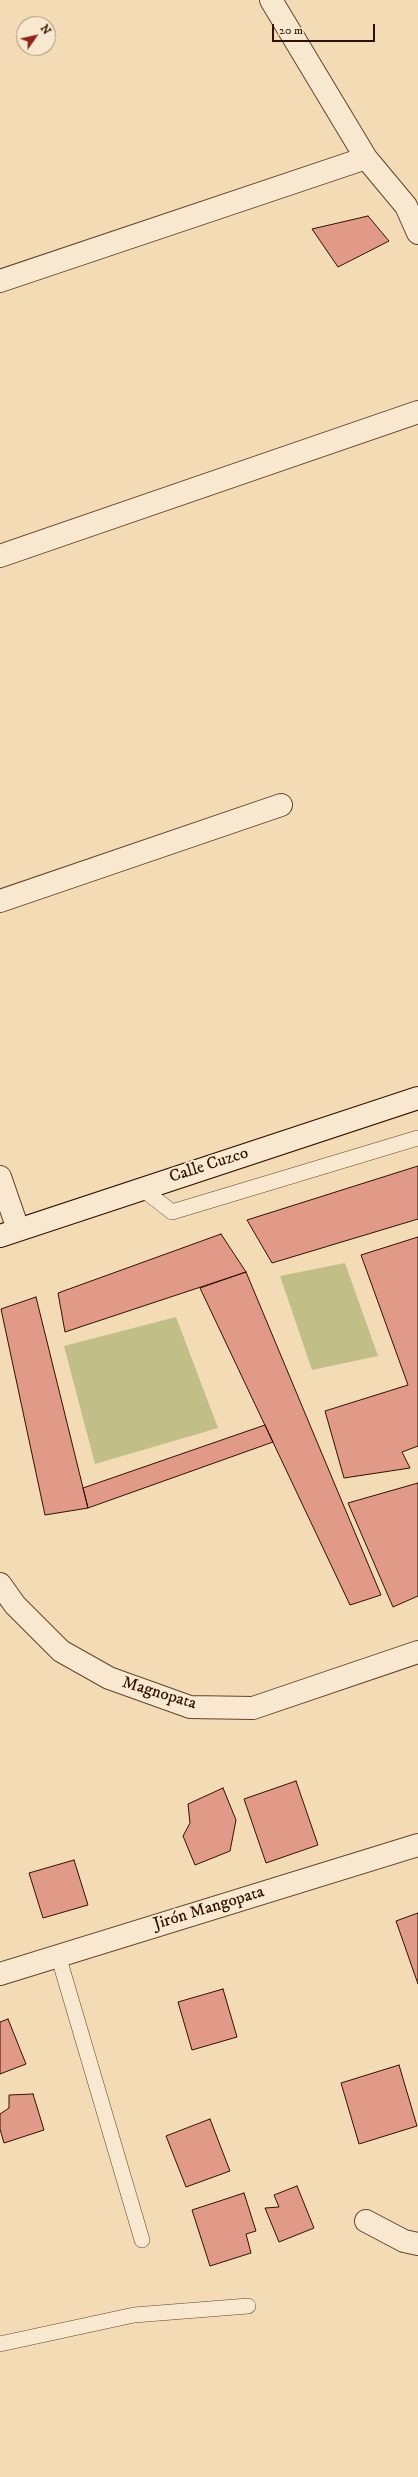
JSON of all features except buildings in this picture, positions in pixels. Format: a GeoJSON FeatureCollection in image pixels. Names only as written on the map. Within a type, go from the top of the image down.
{"type":"FeatureCollection","features":[{"type":"Feature","properties":{"kind":"street"},"geometry":{"type":"LineString","coordinates":[[271,0],[366,158],[406,206],[418,233]]}},
{"type":"Feature","properties":{"kind":"street"},"geometry":{"type":"LineString","coordinates":[[0,281],[366,158]]}},
{"type":"Feature","properties":{"kind":"street"},"geometry":{"type":"LineString","coordinates":[[0,556],[418,412]]}},
{"type":"Feature","properties":{"kind":"street"},"geometry":{"type":"LineString","coordinates":[[0,901],[280,805]]}},
{"type":"Feature","properties":{"kind":"street","name":"Calle Cuzco"},"geometry":{"type":"LineString","coordinates":[[9,1232],[418,1098]]}},
{"type":"Feature","properties":{"kind":"street"},"geometry":{"type":"LineString","coordinates":[[0,1177],[9,1232]]}},
{"type":"Feature","properties":{"kind":"street","name":"Magnopata"},"geometry":{"type":"LineString","coordinates":[[0,1584],[14,1604],[61,1651],[109,1678],[190,1707],[253,1708],[418,1652]]}},
{"type":"Feature","properties":{"kind":"street","name":"Jirón Mangopata"},"geometry":{"type":"LineString","coordinates":[[0,1974],[418,1845]]}},
{"type":"Feature","properties":{"kind":"street"},"geometry":{"type":"LineString","coordinates":[[366,2221],[404,2241],[418,2244]]}},
{"type":"Feature","properties":{"kind":"lane"},"geometry":{"type":"LineString","coordinates":[[141,1188],[172,1212],[418,1138]]}},
{"type":"Feature","properties":{"kind":"lane"},"geometry":{"type":"LineString","coordinates":[[58,1955],[142,2240]]}},
{"type":"Feature","properties":{"kind":"lane"},"geometry":{"type":"LineString","coordinates":[[0,2344],[134,2315],[248,2306]]}},
{"type":"Feature","properties":{"kind":"shaded area"},"geometry":{"type":"Polygon","coordinates":[[[345,1263],[378,1356],[312,1370],[280,1276],[345,1263]]]}},
{"type":"Feature","properties":{"kind":"shaded area"},"geometry":{"type":"Polygon","coordinates":[[[176,1317],[218,1428],[95,1464],[64,1346],[176,1317]]]}}]}
